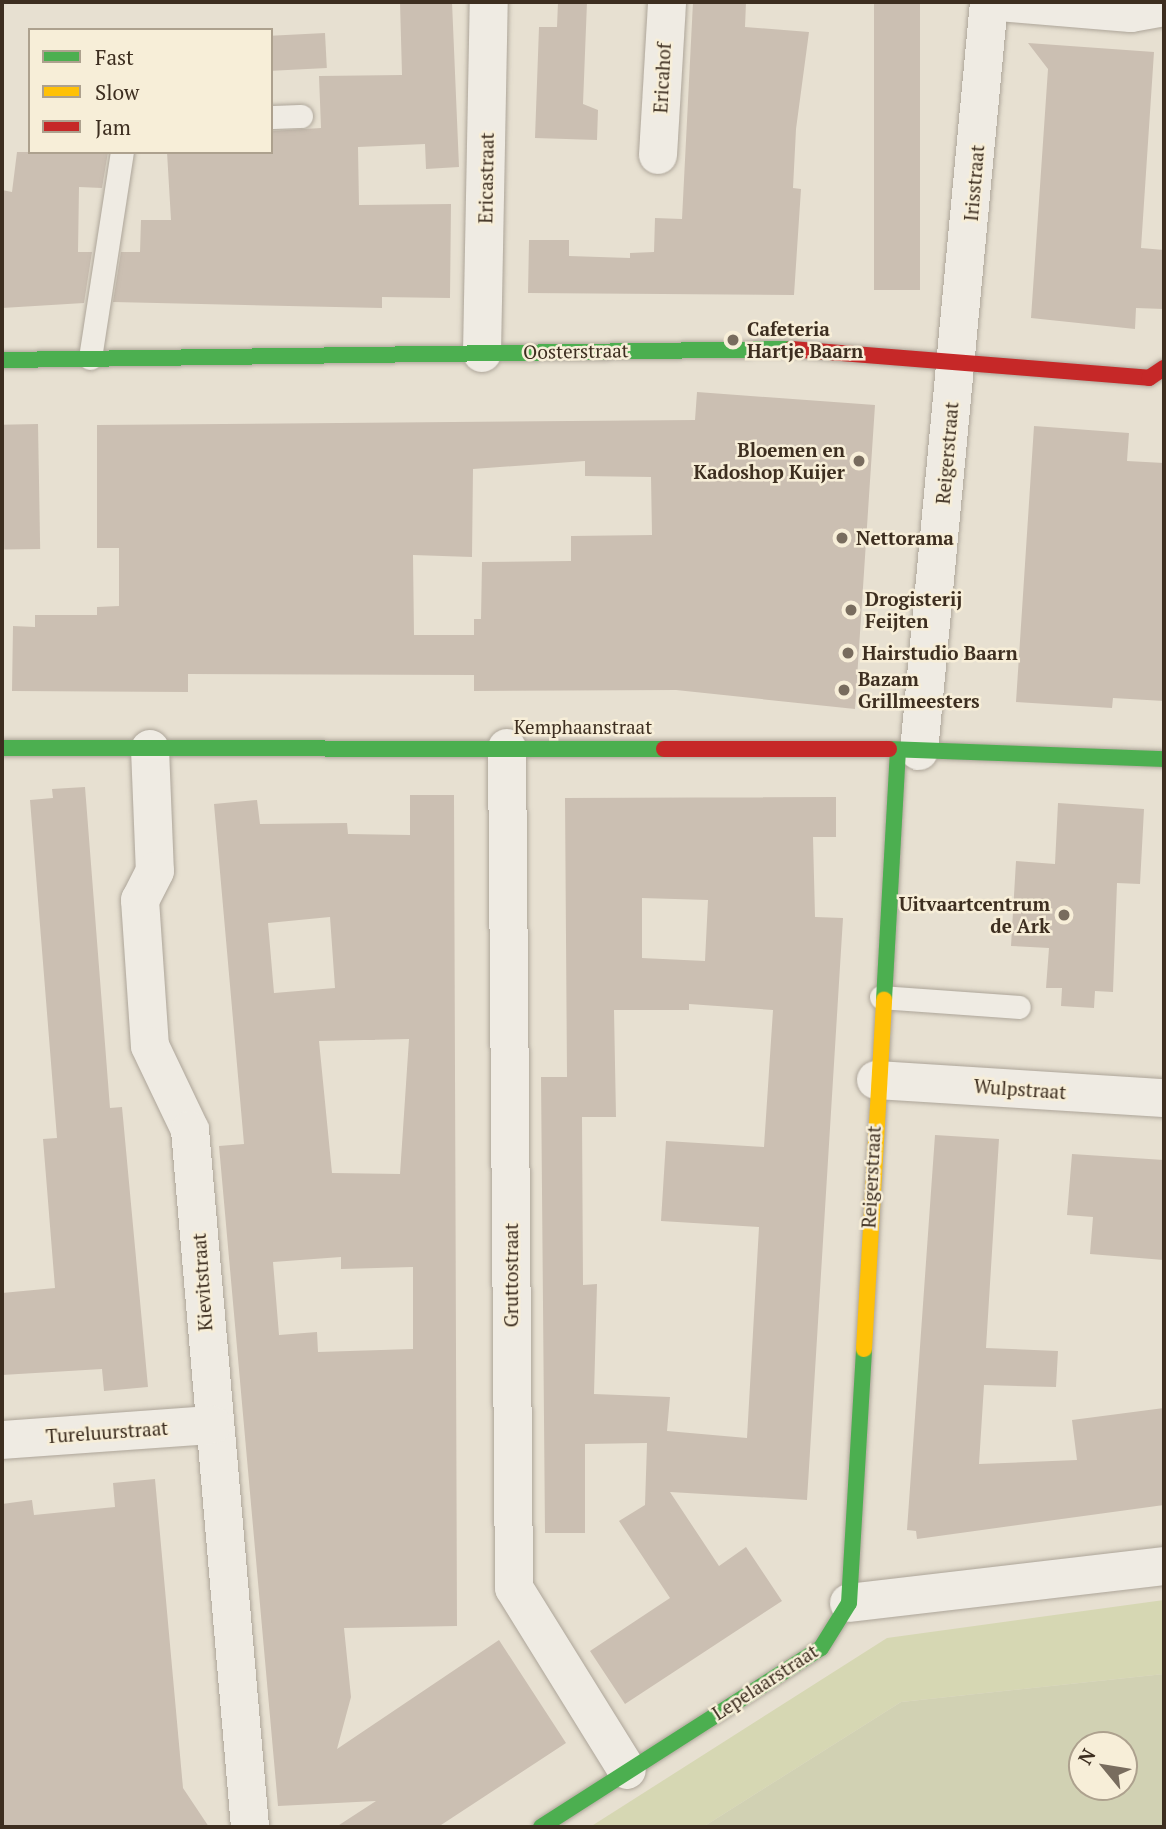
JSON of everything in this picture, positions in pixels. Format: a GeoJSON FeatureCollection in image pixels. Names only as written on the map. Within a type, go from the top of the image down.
{"type":"FeatureCollection","features":[{"type":"Feature","properties":{"kind":"street","name":"Ericastraat"},"geometry":{"type":"LineString","coordinates":[[482,354],[489,2]]}},
{"type":"Feature","properties":{"kind":"street","name":"Ericahof"},"geometry":{"type":"LineString","coordinates":[[658,155],[667,2]]}},
{"type":"Feature","properties":{"kind":"street","name":"Irisstraat"},"geometry":{"type":"LineString","coordinates":[[955,364],[989,2]]}},
{"type":"Feature","properties":{"kind":"street"},"geometry":{"type":"LineString","coordinates":[[999,2],[1131,13],[1164,7]]}},
{"type":"Feature","properties":{"kind":"street","name":"Oosterstraat"},"geometry":{"type":"LineString","coordinates":[[2,360],[482,354],[767,347],[1159,379]]}},
{"type":"Feature","properties":{"kind":"street","name":"Reigerstraat"},"geometry":{"type":"LineString","coordinates":[[849,1603],[881,997],[955,364]]}},
{"type":"Feature","properties":{"kind":"street","name":"Kemphaanstraat"},"geometry":{"type":"LineString","coordinates":[[2,748],[909,751],[1164,760]]}},
{"type":"Feature","properties":{"kind":"street","name":"Kievitstraat"},"geometry":{"type":"LineString","coordinates":[[150,748],[155,871],[140,900],[150,1046],[190,1130],[212,1424],[250,1827]]}},
{"type":"Feature","properties":{"kind":"street","name":"Gruttostraat"},"geometry":{"type":"LineString","coordinates":[[507,748],[514,1588],[627,1770]]}},
{"type":"Feature","properties":{"kind":"street","name":"Wulpstraat"},"geometry":{"type":"LineString","coordinates":[[876,1080],[1164,1098]]}},
{"type":"Feature","properties":{"kind":"street","name":"Tureluurstraat"},"geometry":{"type":"LineString","coordinates":[[2,1440],[212,1424]]}},
{"type":"Feature","properties":{"kind":"street"},"geometry":{"type":"LineString","coordinates":[[849,1603],[1164,1566]]}},
{"type":"Feature","properties":{"kind":"street","name":"Lepelaarstraat"},"geometry":{"type":"LineString","coordinates":[[541,1827],[821,1648],[849,1603]]}},
{"type":"Feature","properties":{"kind":"lane"},"geometry":{"type":"LineString","coordinates":[[273,117],[301,116]]}},
{"type":"Feature","properties":{"kind":"lane"},"geometry":{"type":"LineString","coordinates":[[90,358],[122,154]]}},
{"type":"Feature","properties":{"kind":"lane"},"geometry":{"type":"LineString","coordinates":[[881,997],[1019,1007]]}},
{"type":"Feature","properties":{"kind":"green space"},"geometry":{"type":"Polygon","coordinates":[[[1164,1600],[1164,1674],[901,1702],[703,1827],[590,1827],[887,1638],[1164,1600]]]}},
{"type":"Feature","properties":{"kind":"green space"},"geometry":{"type":"Polygon","coordinates":[[[1164,1674],[1164,1827],[703,1827],[901,1702],[1164,1674]]]}},
{"type":"Feature","properties":{"kind":"building"},"geometry":{"type":"Polygon","coordinates":[[[400,2],[452,2],[459,167],[426,169],[425,144],[358,147],[359,205],[451,204],[450,298],[382,297],[382,308],[113,302],[121,252],[140,252],[141,220],[171,220],[167,154],[273,154],[273,131],[321,128],[319,76],[402,75],[400,2]]]}},
{"type":"Feature","properties":{"kind":"building"},"geometry":{"type":"Polygon","coordinates":[[[558,2],[587,2],[583,104],[598,110],[597,140],[535,138],[539,27],[557,27],[558,2]]]}},
{"type":"Feature","properties":{"kind":"building"},"geometry":{"type":"Polygon","coordinates":[[[693,2],[746,2],[745,27],[809,32],[796,129],[793,188],[801,189],[794,295],[528,293],[529,240],[569,240],[569,256],[630,258],[630,253],[654,252],[655,218],[682,219],[693,2]]]}},
{"type":"Feature","properties":{"kind":"building"},"geometry":{"type":"Polygon","coordinates":[[[874,2],[920,2],[920,290],[874,290],[874,2]]]}},
{"type":"Feature","properties":{"kind":"building"},"geometry":{"type":"Polygon","coordinates":[[[325,33],[327,68],[273,71],[273,36],[325,33]]]}},
{"type":"Feature","properties":{"kind":"building"},"geometry":{"type":"Polygon","coordinates":[[[1028,43],[1154,52],[1141,248],[1164,250],[1164,309],[1136,308],[1135,329],[1031,318],[1048,69],[1028,43]]]}},
{"type":"Feature","properties":{"kind":"building"},"geometry":{"type":"Polygon","coordinates":[[[17,152],[108,154],[102,188],[79,187],[78,252],[92,252],[84,303],[2,308],[2,190],[12,192],[17,152]]]}},
{"type":"Feature","properties":{"kind":"building"},"geometry":{"type":"Polygon","coordinates":[[[697,392],[875,405],[855,709],[676,690],[474,691],[474,675],[188,674],[188,692],[12,691],[13,626],[35,627],[35,615],[97,615],[97,607],[119,606],[119,548],[97,548],[97,425],[695,420],[697,392]],[[585,461],[473,469],[472,557],[413,555],[414,635],[474,635],[474,619],[481,619],[482,562],[571,561],[571,536],[652,535],[651,477],[585,476],[585,461]]]}},
{"type":"Feature","properties":{"kind":"building"},"geometry":{"type":"Polygon","coordinates":[[[38,424],[40,549],[4,550],[2,425],[38,424]]]}},
{"type":"Feature","properties":{"kind":"building"},"geometry":{"type":"Polygon","coordinates":[[[1034,426],[1129,433],[1127,461],[1164,463],[1164,701],[1113,698],[1112,708],[1016,702],[1034,426]]]}},
{"type":"Feature","properties":{"kind":"building"},"geometry":{"type":"Polygon","coordinates":[[[85,787],[110,1108],[122,1107],[148,1387],[104,1391],[102,1369],[2,1375],[2,1293],[55,1288],[43,1139],[57,1138],[30,800],[53,798],[52,789],[85,787]]]}},
{"type":"Feature","properties":{"kind":"building"},"geometry":{"type":"Polygon","coordinates":[[[410,795],[454,795],[457,1626],[344,1628],[351,1697],[337,1749],[499,1640],[566,1743],[438,1827],[336,1827],[376,1801],[278,1806],[219,1146],[244,1144],[214,804],[257,800],[260,824],[347,823],[348,834],[410,835],[410,795]],[[330,917],[268,923],[274,993],[335,988],[330,917]],[[409,1039],[319,1041],[332,1173],[400,1174],[409,1039]],[[341,1257],[273,1262],[279,1335],[317,1332],[318,1352],[413,1349],[413,1267],[341,1269],[341,1257]]]}},
{"type":"Feature","properties":{"kind":"building"},"geometry":{"type":"Polygon","coordinates":[[[836,797],[836,837],[813,837],[815,917],[843,918],[807,1500],[670,1492],[719,1566],[746,1547],[782,1601],[625,1704],[590,1651],[670,1598],[619,1521],[645,1505],[647,1443],[585,1444],[585,1533],[545,1533],[541,1077],[567,1077],[565,798],[836,797]],[[642,898],[642,958],[705,961],[708,900],[642,898]],[[689,1004],[689,1010],[614,1010],[616,1117],[582,1117],[583,1285],[597,1284],[594,1394],[670,1397],[667,1431],[747,1438],[759,1227],[661,1221],[666,1141],[764,1147],[773,1010],[689,1004]]]}},
{"type":"Feature","properties":{"kind":"building","name":"Uitvaartcentrum de Ark"},"geometry":{"type":"Polygon","coordinates":[[[1058,803],[1144,809],[1140,884],[1117,883],[1113,992],[1095,991],[1094,1008],[1061,1006],[1062,988],[1046,988],[1049,948],[1011,946],[1016,861],[1055,864],[1058,803]]]}},
{"type":"Feature","properties":{"kind":"building"},"geometry":{"type":"Polygon","coordinates":[[[935,1135],[999,1139],[986,1348],[1058,1351],[1056,1387],[984,1385],[979,1464],[1077,1460],[1072,1420],[1164,1408],[1164,1505],[917,1539],[916,1531],[907,1530],[935,1135]]]}},
{"type":"Feature","properties":{"kind":"building"},"geometry":{"type":"Polygon","coordinates":[[[1072,1154],[1164,1160],[1164,1260],[1090,1254],[1093,1217],[1067,1215],[1072,1154]]]}},
{"type":"Feature","properties":{"kind":"building"},"geometry":{"type":"Polygon","coordinates":[[[155,1479],[183,1788],[209,1827],[2,1827],[2,1504],[32,1500],[34,1515],[115,1507],[113,1483],[155,1479]]]}},
{"type":"Feature","properties":{"kind":"traffic: fast"},"geometry":{"type":"LineString","coordinates":[[2,360],[791,349]]}},
{"type":"Feature","properties":{"kind":"traffic: fast"},"geometry":{"type":"LineString","coordinates":[[2,748],[664,749]]}},
{"type":"Feature","properties":{"kind":"traffic: fast"},"geometry":{"type":"LineString","coordinates":[[889,749],[1164,759]]}},
{"type":"Feature","properties":{"kind":"traffic: fast"},"geometry":{"type":"LineString","coordinates":[[884,1000],[898,752]]}},
{"type":"Feature","properties":{"kind":"traffic: fast"},"geometry":{"type":"LineString","coordinates":[[541,1827],[821,1648],[849,1603],[864,1349]]}},
{"type":"Feature","properties":{"kind":"traffic: slow"},"geometry":{"type":"LineString","coordinates":[[864,1349],[884,1000]]}},
{"type":"Feature","properties":{"kind":"traffic: jam"},"geometry":{"type":"LineString","coordinates":[[791,349],[1149,378],[1164,368]]}},
{"type":"Feature","properties":{"kind":"traffic: jam"},"geometry":{"type":"LineString","coordinates":[[664,749],[889,749]]}},
{"type":"Feature","properties":{"kind":"place","name":"Cafeteria Hartje Baarn"},"geometry":{"type":"Point","coordinates":[733,340]}},
{"type":"Feature","properties":{"kind":"place","name":"Bloemen en Kadoshop Kuijer"},"geometry":{"type":"Point","coordinates":[859,461]}},
{"type":"Feature","properties":{"kind":"place","name":"Nettorama"},"geometry":{"type":"Point","coordinates":[842,538]}},
{"type":"Feature","properties":{"kind":"place","name":"Drogisterij Feijten"},"geometry":{"type":"Point","coordinates":[851,610]}},
{"type":"Feature","properties":{"kind":"place","name":"Hairstudio Baarn"},"geometry":{"type":"Point","coordinates":[848,653]}},
{"type":"Feature","properties":{"kind":"place","name":"Bazam Grillmeesters"},"geometry":{"type":"Point","coordinates":[844,690]}},
{"type":"Feature","properties":{"kind":"place","name":"Uitvaartcentrum de Ark"},"geometry":{"type":"Point","coordinates":[1064,915]}}]}
